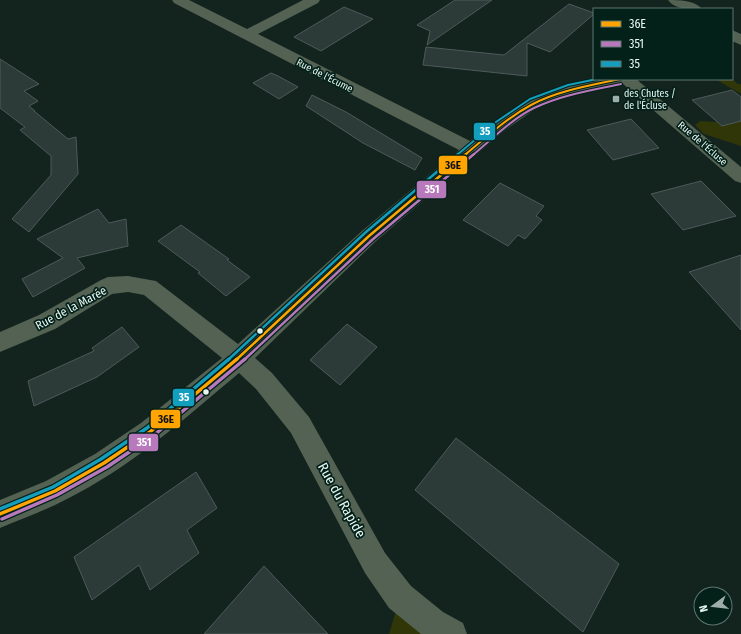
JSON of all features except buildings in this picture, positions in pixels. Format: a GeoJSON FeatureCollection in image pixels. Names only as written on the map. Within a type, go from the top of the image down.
{"type":"FeatureCollection","features":[{"type":"Feature","properties":{"kind":"street","name":"Rue de l'Écume"},"geometry":{"type":"LineString","coordinates":[[179,0],[246,36],[471,149]]}},
{"type":"Feature","properties":{"kind":"street"},"geometry":{"type":"LineString","coordinates":[[246,36],[313,0]]}},
{"type":"Feature","properties":{"kind":"street"},"geometry":{"type":"LineString","coordinates":[[675,0],[693,8]]}},
{"type":"Feature","properties":{"kind":"street"},"geometry":{"type":"LineString","coordinates":[[733,36],[740,49]]}},
{"type":"Feature","properties":{"kind":"street"},"geometry":{"type":"LineString","coordinates":[[0,514],[55,491],[104,463],[150,432],[239,358],[369,236],[499,126],[532,104],[570,90],[615,80]]}},
{"type":"Feature","properties":{"kind":"street","name":"Rue de l'Écluse"},"geometry":{"type":"LineString","coordinates":[[628,80],[718,155],[741,177]]}},
{"type":"Feature","properties":{"kind":"street","name":"Rue de la Marée"},"geometry":{"type":"LineString","coordinates":[[0,342],[47,322],[108,286],[128,284],[149,287],[239,358]]}},
{"type":"Feature","properties":{"kind":"street","name":"Rue du Rapide"},"geometry":{"type":"LineString","coordinates":[[239,358],[264,381],[300,425],[375,563],[400,597],[432,623],[452,634]]}},
{"type":"Feature","properties":{"kind":"green space"},"geometry":{"type":"Polygon","coordinates":[[[718,80],[733,80],[738,84],[741,84],[741,94],[735,90],[718,80]]]}},
{"type":"Feature","properties":{"kind":"green space"},"geometry":{"type":"Polygon","coordinates":[[[700,121],[717,122],[722,126],[741,121],[741,146],[704,134],[695,125],[700,121]]]}},
{"type":"Feature","properties":{"kind":"green space"},"geometry":{"type":"Polygon","coordinates":[[[400,597],[452,634],[389,634],[400,597]]]}},
{"type":"Feature","properties":{"kind":"transit line","name":"35"},"geometry":{"type":"LineString","coordinates":[[0,509],[53,487],[101,459],[147,428],[236,354],[366,232],[496,122],[530,99],[568,85],[593,80]]}},
{"type":"Feature","properties":{"kind":"transit line","name":"36E"},"geometry":{"type":"LineString","coordinates":[[0,514],[55,491],[104,463],[150,432],[239,358],[369,236],[499,126],[532,104],[570,90],[615,80]]}},
{"type":"Feature","properties":{"kind":"transit line","name":"351"},"geometry":{"type":"LineString","coordinates":[[2,519],[57,495],[107,467],[153,436],[242,362],[372,240],[502,130],[534,108],[571,95],[621,84]]}},
{"type":"Feature","properties":{"kind":"place","name":"des Chutes / de l'Écluse"},"geometry":{"type":"Point","coordinates":[616,99]}}]}
